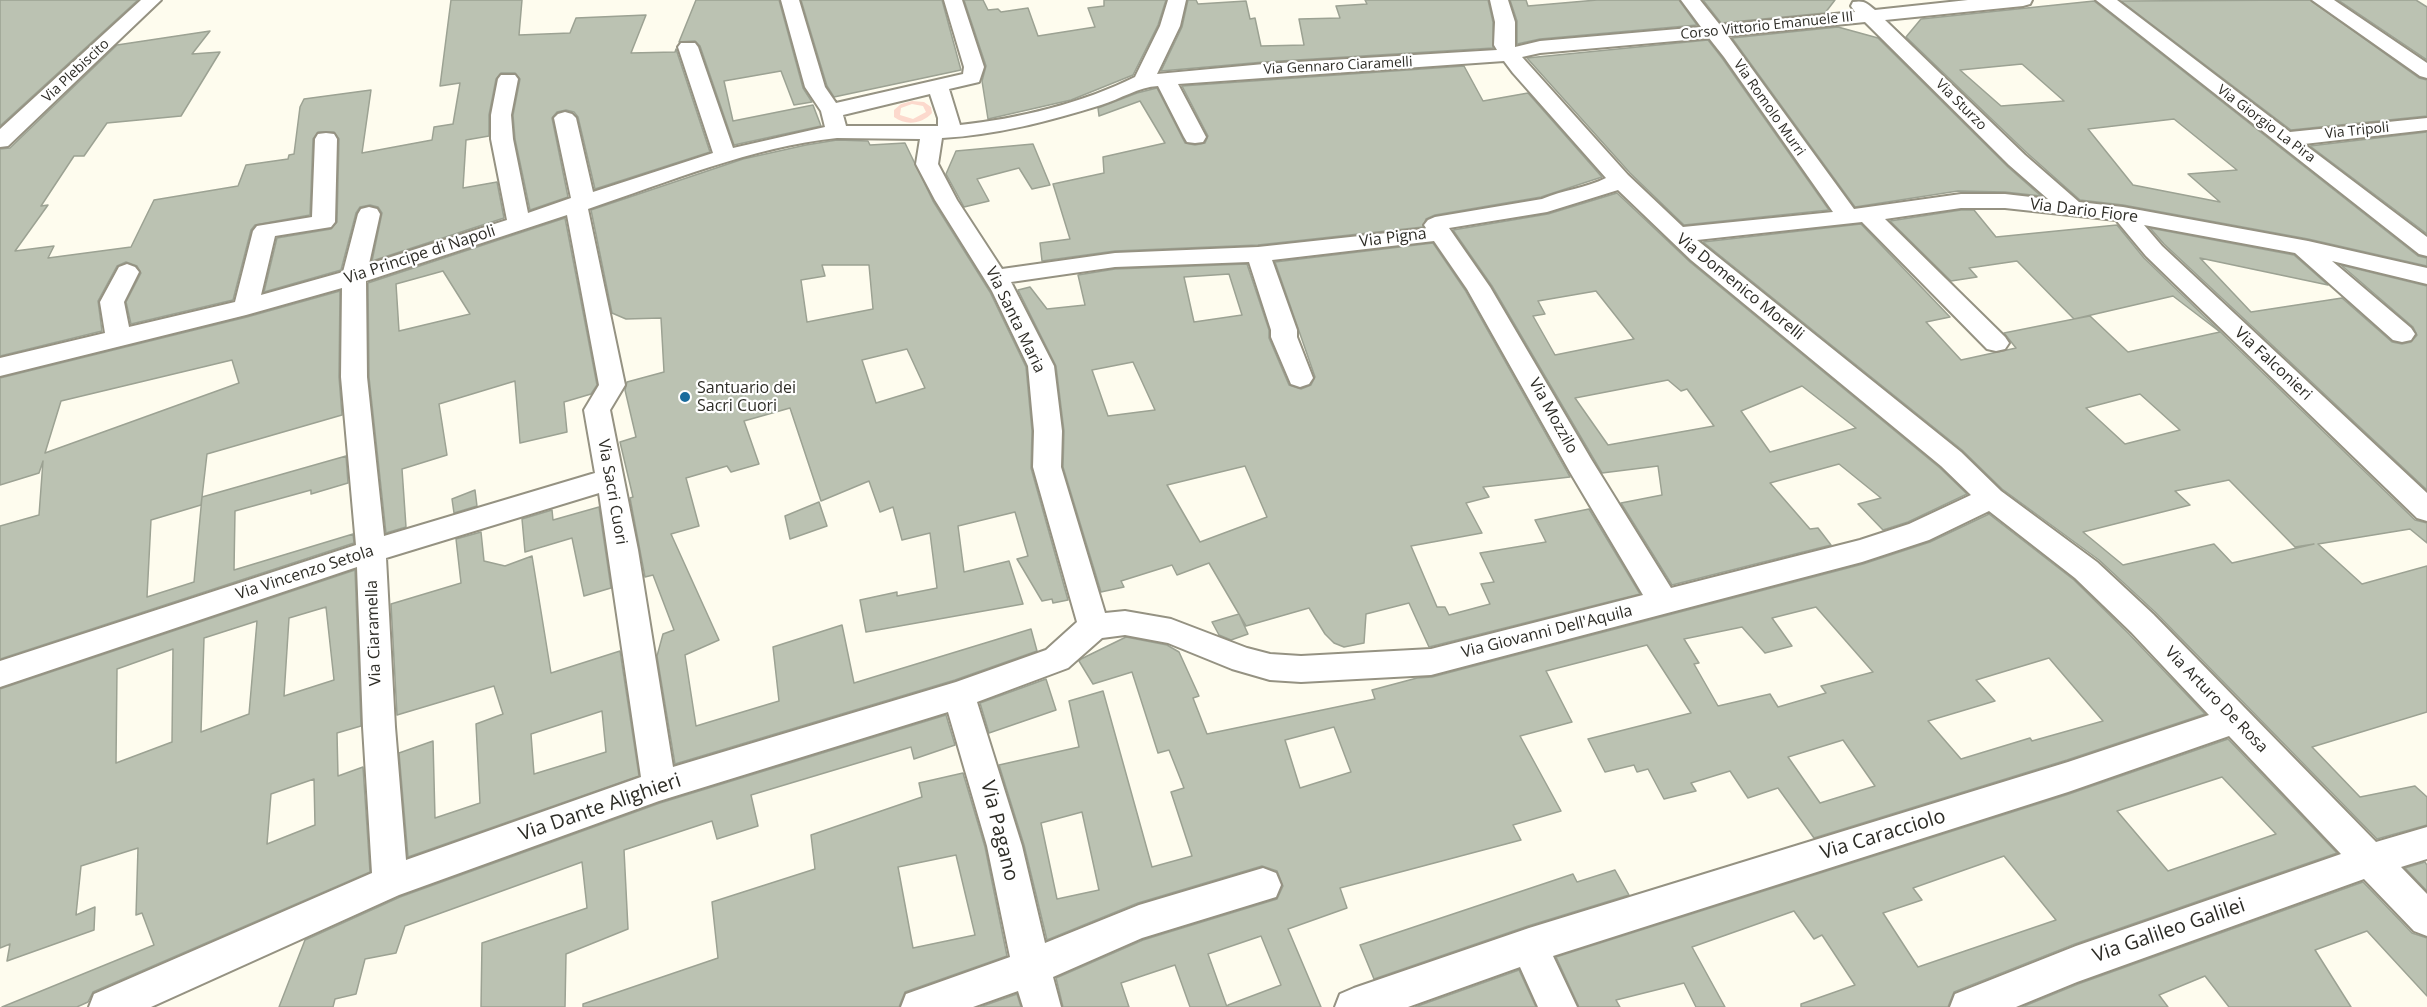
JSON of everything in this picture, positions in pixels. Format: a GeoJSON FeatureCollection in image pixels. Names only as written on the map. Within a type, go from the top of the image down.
{"type":"FeatureCollection","features":[{"type":"Feature","properties":{"kind":"street","name":"Via Plebiscito"},"geometry":{"type":"LineString","coordinates":[[0,141],[9,123],[46,99],[152,0]]}},
{"type":"Feature","properties":{"kind":"street"},"geometry":{"type":"LineString","coordinates":[[790,0],[815,87],[834,121],[938,86],[972,78],[974,67],[952,0]]}},
{"type":"Feature","properties":{"kind":"street"},"geometry":{"type":"LineString","coordinates":[[1143,81],[1170,26],[1177,0]]}},
{"type":"Feature","properties":{"kind":"street"},"geometry":{"type":"LineString","coordinates":[[1499,0],[1505,22],[1504,45],[1511,54]]}},
{"type":"Feature","properties":{"kind":"street","name":"Via Romolo Murri"},"geometry":{"type":"LineString","coordinates":[[1690,0],[1857,215]]}},
{"type":"Feature","properties":{"kind":"street","name":"Via Sturzo"},"geometry":{"type":"LineString","coordinates":[[1854,0],[2017,160],[2071,207]]}},
{"type":"Feature","properties":{"kind":"street","name":"Corso Vittorio Emanuele III"},"geometry":{"type":"LineString","coordinates":[[1511,54],[1540,47],[1713,32],[2023,0]]}},
{"type":"Feature","properties":{"kind":"street","name":"Via Giorgio La Pira"},"geometry":{"type":"LineString","coordinates":[[2105,0],[2427,249]]}},
{"type":"Feature","properties":{"kind":"street"},"geometry":{"type":"LineString","coordinates":[[2321,0],[2427,72]]}},
{"type":"Feature","properties":{"kind":"street"},"geometry":{"type":"LineString","coordinates":[[687,47],[725,156]]}},
{"type":"Feature","properties":{"kind":"street","name":"Via Gennaro Ciaramelli"},"geometry":{"type":"LineString","coordinates":[[834,121],[940,131],[1000,126],[1098,99],[1126,90],[1143,81],[1334,66],[1468,59],[1511,54]]}},
{"type":"Feature","properties":{"kind":"street","name":"Via Domenico Morelli"},"geometry":{"type":"LineString","coordinates":[[1511,54],[1527,78],[1620,180],[1677,235],[1951,459],[1991,498]]}},
{"type":"Feature","properties":{"kind":"street"},"geometry":{"type":"LineString","coordinates":[[508,79],[501,115],[502,139],[519,223]]}},
{"type":"Feature","properties":{"kind":"street"},"geometry":{"type":"LineString","coordinates":[[1165,79],[1195,137]]}},
{"type":"Feature","properties":{"kind":"street","name":"Via Santa Maria"},"geometry":{"type":"LineString","coordinates":[[938,86],[949,118],[940,131],[927,164],[946,200],[996,277],[1041,366],[1048,431],[1047,467],[1094,626]]}},
{"type":"Feature","properties":{"kind":"street","name":"Via Sacri Cuori"},"geometry":{"type":"LineString","coordinates":[[565,118],[582,188],[579,203],[612,385],[597,410],[611,479],[659,786]]}},
{"type":"Feature","properties":{"kind":"street","name":"Via Principe di Napoli"},"geometry":{"type":"LineString","coordinates":[[0,367],[246,307],[354,277],[725,156],[817,134],[834,121]]}},
{"type":"Feature","properties":{"kind":"street","name":"Via Tripoli"},"geometry":{"type":"LineString","coordinates":[[2286,139],[2427,124]]}},
{"type":"Feature","properties":{"kind":"street"},"geometry":{"type":"LineString","coordinates":[[246,307],[266,231],[323,222],[326,139]]}},
{"type":"Feature","properties":{"kind":"street","name":"Via Pigna"},"geometry":{"type":"LineString","coordinates":[[996,277],[1115,260],[1258,254],[1439,232],[1436,225],[1443,222],[1547,205],[1566,196],[1602,189],[1620,180]]}},
{"type":"Feature","properties":{"kind":"street","name":"Via Dario Fiore"},"geometry":{"type":"LineString","coordinates":[[1677,235],[1960,201],[2005,201],[2123,214],[2300,246],[2427,276]]}},
{"type":"Feature","properties":{"kind":"street","name":"Via Ciaramella"},"geometry":{"type":"LineString","coordinates":[[369,214],[354,277],[354,377],[371,551],[379,727],[390,882]]}},
{"type":"Feature","properties":{"kind":"street","name":"Via Falconieri"},"geometry":{"type":"LineString","coordinates":[[2123,214],[2154,251],[2427,510]]}},
{"type":"Feature","properties":{"kind":"street"},"geometry":{"type":"LineString","coordinates":[[1857,215],[1996,343]]}},
{"type":"Feature","properties":{"kind":"street","name":"Via Mozzilo"},"geometry":{"type":"LineString","coordinates":[[1439,232],[1478,287],[1580,465],[1663,602]]}},
{"type":"Feature","properties":{"kind":"street"},"geometry":{"type":"LineString","coordinates":[[2300,246],[2402,334]]}},
{"type":"Feature","properties":{"kind":"street"},"geometry":{"type":"LineString","coordinates":[[1258,254],[1284,330],[1284,337],[1300,378]]}},
{"type":"Feature","properties":{"kind":"street"},"geometry":{"type":"LineString","coordinates":[[119,338],[112,302],[127,272]]}},
{"type":"Feature","properties":{"kind":"street","name":"Via Vincenzo Setola"},"geometry":{"type":"LineString","coordinates":[[0,674],[371,551],[611,479]]}},
{"type":"Feature","properties":{"kind":"street","name":"Via Giovanni Dell'Aquila"},"geometry":{"type":"LineString","coordinates":[[1094,626],[1125,623],[1171,631],[1243,660],[1270,667],[1301,669],[1397,666],[1431,662],[1872,548],[1919,532],[1991,498]]}},
{"type":"Feature","properties":{"kind":"street","name":"Via Arturo De Rosa"},"geometry":{"type":"LineString","coordinates":[[1991,498],[2086,570],[2142,623],[2427,919]]}},
{"type":"Feature","properties":{"kind":"street","name":"Via Dante Alighieri"},"geometry":{"type":"LineString","coordinates":[[108,1007],[390,882],[659,786],[959,696],[1057,659],[1094,626]]}},
{"type":"Feature","properties":{"kind":"street","name":"Via Pagano"},"geometry":{"type":"LineString","coordinates":[[959,696],[982,767],[1010,869],[1030,968]]}},
{"type":"Feature","properties":{"kind":"street","name":"Via Caracciolo"},"geometry":{"type":"LineString","coordinates":[[1354,1007],[1529,946],[2068,777],[2235,720]]}},
{"type":"Feature","properties":{"kind":"street"},"geometry":{"type":"LineString","coordinates":[[2371,860],[2427,843]]}},
{"type":"Feature","properties":{"kind":"street","name":"Via Galileo Galilei"},"geometry":{"type":"LineString","coordinates":[[1970,1007],[2076,964],[2371,860]]}},
{"type":"Feature","properties":{"kind":"street"},"geometry":{"type":"LineString","coordinates":[[920,1007],[1030,968],[1139,922],[1263,885]]}},
{"type":"Feature","properties":{"kind":"street"},"geometry":{"type":"LineString","coordinates":[[1529,946],[1558,1007]]}},
{"type":"Feature","properties":{"kind":"street"},"geometry":{"type":"LineString","coordinates":[[1030,968],[1042,1007]]}},
{"type":"Feature","properties":{"kind":"shaded area"},"geometry":{"type":"Polygon","coordinates":[[[912,101],[924,102],[931,107],[932,113],[924,120],[904,122],[894,117],[894,110],[901,104],[912,101]],[[912,104],[901,108],[900,115],[913,119],[926,112],[923,106],[912,104]]]}},
{"type":"Feature","properties":{"kind":"building"},"geometry":{"type":"Polygon","coordinates":[[[0,0],[138,0],[0,126],[0,0]]]}},
{"type":"Feature","properties":{"kind":"building"},"geometry":{"type":"Polygon","coordinates":[[[451,0],[522,0],[519,35],[570,33],[576,18],[646,15],[631,53],[675,52],[676,49],[710,152],[595,189],[578,117],[574,112],[566,110],[557,112],[552,118],[568,197],[530,210],[515,139],[513,115],[520,79],[515,73],[501,73],[496,79],[489,115],[489,136],[466,140],[463,188],[497,182],[504,218],[372,261],[382,213],[378,207],[370,205],[360,207],[356,213],[341,270],[264,292],[277,238],[331,229],[337,222],[339,139],[334,132],[318,132],[313,139],[310,215],[255,225],[251,230],[233,300],[131,324],[126,302],[141,273],[137,266],[126,262],[117,266],[98,301],[102,331],[0,356],[0,149],[10,148],[117,45],[210,31],[192,54],[220,52],[181,116],[107,123],[84,156],[74,156],[41,206],[48,205],[15,251],[54,246],[48,258],[131,247],[154,200],[238,186],[246,165],[288,159],[289,155],[294,154],[300,107],[304,99],[371,90],[362,153],[432,140],[434,127],[453,124],[460,83],[440,86],[451,0]]]}},
{"type":"Feature","properties":{"kind":"building"},"geometry":{"type":"Polygon","coordinates":[[[696,0],[779,0],[803,88],[812,102],[794,105],[781,71],[724,81],[733,121],[813,105],[821,126],[734,145],[700,46],[695,41],[679,42],[696,0]]]}},
{"type":"Feature","properties":{"kind":"building"},"geometry":{"type":"Polygon","coordinates":[[[801,0],[942,0],[961,70],[834,97],[827,86],[801,0]]]}},
{"type":"Feature","properties":{"kind":"building"},"geometry":{"type":"Polygon","coordinates":[[[964,0],[983,0],[988,10],[998,9],[1001,12],[1028,8],[1038,36],[1095,27],[1088,8],[1104,6],[1104,0],[1166,0],[1158,25],[1133,75],[1071,100],[988,119],[982,81],[986,66],[964,0]]]}},
{"type":"Feature","properties":{"kind":"building"},"geometry":{"type":"Polygon","coordinates":[[[1188,0],[1196,0],[1198,4],[1246,1],[1250,19],[1255,18],[1261,46],[1304,45],[1299,19],[1340,18],[1336,6],[1367,4],[1365,0],[1488,0],[1493,22],[1493,48],[1264,62],[1161,71],[1182,27],[1188,0]]]}},
{"type":"Feature","properties":{"kind":"building"},"geometry":{"type":"Polygon","coordinates":[[[1510,0],[1526,0],[1528,6],[1597,0],[1679,0],[1697,25],[1540,39],[1517,44],[1517,21],[1510,0]]]}},
{"type":"Feature","properties":{"kind":"building"},"geometry":{"type":"Polygon","coordinates":[[[1703,0],[1835,0],[1825,13],[1721,23],[1703,0]]]}},
{"type":"Feature","properties":{"kind":"building"},"geometry":{"type":"Polygon","coordinates":[[[2310,0],[2419,78],[2427,80],[2427,116],[2291,130],[2121,1],[2310,0]]]}},
{"type":"Feature","properties":{"kind":"building"},"geometry":{"type":"Polygon","coordinates":[[[2338,0],[2416,0],[2427,7],[2427,60],[2338,0]]]}},
{"type":"Feature","properties":{"kind":"building"},"geometry":{"type":"Polygon","coordinates":[[[2094,1],[2418,256],[2427,258],[2427,266],[2308,239],[2123,205],[2080,200],[2027,153],[1906,37],[1921,19],[2094,1]],[[2022,64],[1960,70],[2001,106],[2064,101],[2022,64]],[[2174,119],[2088,129],[2133,185],[2220,202],[2188,174],[2237,170],[2174,119]]]}},
{"type":"Feature","properties":{"kind":"building"},"geometry":{"type":"Polygon","coordinates":[[[1838,27],[1878,38],[2008,167],[2041,196],[2005,192],[1958,191],[1855,207],[1732,38],[1838,27]]]}},
{"type":"Feature","properties":{"kind":"building"},"geometry":{"type":"Polygon","coordinates":[[[1708,40],[1829,210],[1684,225],[1630,173],[1527,58],[1708,40]]]}},
{"type":"Feature","properties":{"kind":"building"},"geometry":{"type":"Polygon","coordinates":[[[1464,66],[1483,101],[1528,93],[1602,177],[1541,197],[1435,215],[1426,219],[1423,227],[1258,245],[1115,251],[1042,261],[1040,243],[1070,239],[1053,184],[1104,173],[1103,157],[1165,143],[1140,101],[1099,116],[1098,108],[1157,88],[1185,143],[1195,145],[1205,143],[1208,136],[1182,86],[1464,66]]]}},
{"type":"Feature","properties":{"kind":"building"},"geometry":{"type":"Polygon","coordinates":[[[2427,132],[2427,234],[2310,146],[2427,132]]]}},
{"type":"Feature","properties":{"kind":"building"},"geometry":{"type":"Polygon","coordinates":[[[837,140],[868,141],[870,145],[905,143],[933,201],[990,292],[1026,367],[1032,431],[1031,468],[1068,600],[1053,603],[1052,599],[1042,601],[1017,559],[1028,556],[1015,512],[958,526],[964,572],[1009,561],[1023,604],[866,632],[860,600],[897,592],[897,596],[937,588],[930,533],[902,540],[893,507],[880,512],[869,481],[821,501],[790,408],[744,421],[759,464],[731,472],[727,466],[686,478],[699,526],[671,534],[719,640],[685,655],[696,726],[779,701],[773,647],[842,625],[854,683],[1031,629],[1037,651],[955,680],[675,764],[657,656],[663,634],[674,630],[653,575],[645,577],[630,498],[633,497],[620,442],[636,437],[625,390],[627,382],[664,372],[661,318],[626,319],[612,313],[591,210],[743,159],[837,140]],[[822,265],[825,276],[801,280],[807,322],[873,309],[869,265],[822,265]],[[907,349],[862,360],[876,403],[925,388],[907,349]]]}},
{"type":"Feature","properties":{"kind":"building"},"geometry":{"type":"Polygon","coordinates":[[[1033,144],[1050,185],[1032,189],[1019,168],[977,179],[989,201],[964,207],[946,174],[956,151],[1033,144]]]}},
{"type":"Feature","properties":{"kind":"building"},"geometry":{"type":"Polygon","coordinates":[[[1617,193],[1690,262],[1940,468],[1967,494],[1908,522],[1883,530],[1858,504],[1881,498],[1839,464],[1770,483],[1810,529],[1818,528],[1831,545],[1672,585],[1621,503],[1662,495],[1658,466],[1602,473],[1492,286],[1453,230],[1548,214],[1617,193]],[[1596,291],[1538,301],[1545,314],[1533,316],[1555,355],[1634,339],[1596,291]],[[1668,380],[1575,398],[1608,445],[1714,426],[1687,389],[1681,391],[1668,380]],[[1802,386],[1741,411],[1770,452],[1856,428],[1802,386]]]}},
{"type":"Feature","properties":{"kind":"building"},"geometry":{"type":"Polygon","coordinates":[[[1974,210],[1996,237],[2117,225],[2144,258],[2415,520],[2427,523],[2427,543],[2410,529],[2318,544],[2362,584],[2427,566],[2427,712],[2312,747],[2360,797],[2415,786],[2427,797],[2427,825],[2377,839],[2155,612],[2099,560],[2002,489],[1962,450],[1703,242],[1861,224],[1950,317],[1926,322],[1961,360],[2016,348],[2004,333],[2074,319],[2017,261],[1969,268],[1977,277],[1951,281],[1890,221],[1974,210]],[[2173,296],[2074,319],[2090,316],[2128,352],[2220,332],[2173,296]],[[2140,394],[2086,408],[2125,444],[2180,430],[2140,394]],[[2229,480],[2175,491],[2190,505],[2083,532],[2123,565],[2214,544],[2232,563],[2314,544],[2295,547],[2229,480]]]}},
{"type":"Feature","properties":{"kind":"building"},"geometry":{"type":"Polygon","coordinates":[[[565,218],[597,385],[591,394],[564,402],[567,432],[520,443],[515,381],[439,404],[447,455],[402,469],[406,527],[386,533],[369,377],[368,283],[565,218]],[[443,271],[396,284],[399,331],[470,314],[443,271]]]}},
{"type":"Feature","properties":{"kind":"building"},"geometry":{"type":"Polygon","coordinates":[[[2150,228],[2294,255],[2328,285],[2200,258],[2251,312],[2342,298],[2392,342],[2402,344],[2411,342],[2417,335],[2413,327],[2341,265],[2427,286],[2427,490],[2164,244],[2150,228]]]}},
{"type":"Feature","properties":{"kind":"building"},"geometry":{"type":"Polygon","coordinates":[[[1433,243],[1465,290],[1570,477],[1483,487],[1489,497],[1466,503],[1482,533],[1411,546],[1437,607],[1445,607],[1449,615],[1490,604],[1481,584],[1494,582],[1480,553],[1546,542],[1535,520],[1589,509],[1640,594],[1429,647],[1409,603],[1366,614],[1364,643],[1344,647],[1334,643],[1325,634],[1309,608],[1246,626],[1209,563],[1177,575],[1172,565],[1121,581],[1124,587],[1101,592],[1063,467],[1064,431],[1056,366],[1018,290],[1030,287],[1047,309],[1085,305],[1078,275],[1115,269],[1247,264],[1269,330],[1269,338],[1289,385],[1301,389],[1311,385],[1315,377],[1275,262],[1433,243]],[[1229,274],[1184,277],[1194,322],[1242,315],[1229,274]],[[1133,362],[1092,370],[1108,416],[1155,410],[1133,362]],[[1245,466],[1167,485],[1200,542],[1267,517],[1245,466]]]}},
{"type":"Feature","properties":{"kind":"building"},"geometry":{"type":"Polygon","coordinates":[[[340,291],[339,377],[342,415],[207,454],[202,497],[346,456],[348,483],[311,494],[311,490],[235,511],[234,570],[353,534],[354,543],[0,659],[0,526],[39,515],[43,461],[39,473],[0,485],[0,378],[247,317],[340,291]],[[232,360],[61,401],[45,453],[239,383],[232,360]],[[202,497],[201,505],[151,520],[147,597],[194,582],[202,497]]]}},
{"type":"Feature","properties":{"kind":"building"},"geometry":{"type":"Polygon","coordinates":[[[475,490],[477,506],[454,513],[452,499],[475,490]]]}},
{"type":"Feature","properties":{"kind":"building"},"geometry":{"type":"Polygon","coordinates":[[[819,502],[827,526],[790,539],[785,516],[819,502]]]}},
{"type":"Feature","properties":{"kind":"building"},"geometry":{"type":"Polygon","coordinates":[[[599,507],[611,588],[584,596],[572,538],[525,552],[522,519],[552,510],[553,520],[599,507]]]}},
{"type":"Feature","properties":{"kind":"building"},"geometry":{"type":"Polygon","coordinates":[[[1989,514],[2074,580],[2205,714],[2067,760],[1814,838],[1778,788],[1748,798],[1730,771],[1691,783],[1696,791],[1664,799],[1648,769],[1637,772],[1634,765],[1605,772],[1588,739],[1691,713],[1647,645],[1546,671],[1572,722],[1520,736],[1561,811],[1513,825],[1521,840],[1340,888],[1347,908],[1288,929],[1321,1007],[1228,1007],[1228,1005],[1281,985],[1261,936],[1208,954],[1227,1007],[1190,1007],[1175,965],[1121,983],[1129,1007],[1063,1007],[1056,978],[1143,940],[1277,899],[1283,886],[1277,871],[1262,866],[1138,903],[1047,940],[1024,845],[999,765],[1079,747],[1069,701],[1103,691],[1152,867],[1192,856],[1171,792],[1184,788],[1169,750],[1158,753],[1132,672],[1093,684],[1079,661],[1081,659],[1126,637],[1167,645],[1179,652],[1199,696],[1193,698],[1207,734],[1375,699],[1372,690],[1417,678],[1432,677],[1863,564],[1930,542],[1989,514]],[[1816,607],[1772,618],[1792,646],[1765,653],[1742,627],[1684,639],[1699,663],[1694,664],[1718,706],[1770,694],[1778,707],[1826,693],[1821,686],[1873,672],[1816,607]],[[2049,658],[1976,680],[1995,701],[1928,721],[1961,759],[2030,738],[2032,741],[2103,721],[2049,658]],[[1334,727],[1285,740],[1300,788],[1351,772],[1334,727]],[[1843,740],[1788,757],[1820,803],[1875,786],[1843,740]],[[1082,812],[1041,823],[1057,899],[1099,890],[1082,812]]]}},
{"type":"Feature","properties":{"kind":"building"},"geometry":{"type":"Polygon","coordinates":[[[481,532],[484,561],[505,566],[532,556],[551,673],[620,651],[639,776],[408,857],[399,753],[433,741],[435,818],[480,803],[476,724],[503,714],[494,686],[397,715],[391,604],[461,583],[456,539],[481,532]],[[602,711],[531,734],[534,774],[606,752],[602,711]]]}},
{"type":"Feature","properties":{"kind":"building"},"geometry":{"type":"Polygon","coordinates":[[[355,570],[361,726],[337,733],[338,776],[363,767],[370,872],[93,992],[88,1002],[77,1007],[2,1007],[154,945],[142,913],[136,915],[138,848],[81,866],[76,915],[95,907],[94,930],[7,961],[10,944],[0,948],[0,689],[355,570]],[[326,607],[289,618],[284,696],[334,680],[326,607]],[[257,621],[204,638],[201,732],[249,714],[257,621]],[[173,649],[117,669],[116,763],[172,742],[173,649]],[[314,779],[271,794],[267,844],[315,825],[314,779]]]}},
{"type":"Feature","properties":{"kind":"building"},"geometry":{"type":"Polygon","coordinates":[[[1239,614],[1248,634],[1231,640],[1219,635],[1212,622],[1239,614]]]}},
{"type":"Feature","properties":{"kind":"building"},"geometry":{"type":"Polygon","coordinates":[[[1046,679],[1056,710],[989,733],[980,703],[1046,679]]]}},
{"type":"Feature","properties":{"kind":"building"},"geometry":{"type":"Polygon","coordinates":[[[946,715],[955,745],[914,759],[911,747],[751,795],[758,826],[717,839],[712,821],[624,850],[628,929],[566,954],[565,1007],[481,1007],[482,943],[587,908],[582,862],[405,926],[396,953],[365,959],[356,994],[335,999],[333,1007],[279,1007],[305,940],[400,897],[660,803],[946,715]]]}},
{"type":"Feature","properties":{"kind":"building"},"geometry":{"type":"Polygon","coordinates":[[[2228,739],[2337,853],[2075,944],[1954,992],[1948,1007],[1801,1007],[1801,1004],[1855,985],[1822,935],[1814,939],[1794,911],[1692,947],[1725,1007],[1696,1007],[1684,983],[1616,1000],[1620,1007],[1579,1007],[1556,957],[2069,794],[2228,739]],[[2222,777],[2117,811],[2168,871],[2276,834],[2222,777]],[[2004,856],[1913,888],[1922,900],[1883,913],[1918,967],[2056,920],[2004,856]]]}},
{"type":"Feature","properties":{"kind":"building"},"geometry":{"type":"Polygon","coordinates":[[[963,773],[985,847],[1007,956],[905,992],[899,1007],[583,1007],[583,1004],[718,958],[712,902],[815,869],[811,835],[922,797],[919,783],[963,773]],[[956,855],[898,867],[913,948],[975,935],[956,855]]]}},
{"type":"Feature","properties":{"kind":"building"},"geometry":{"type":"Polygon","coordinates":[[[2425,862],[2427,865],[2427,891],[2405,868],[2425,862]]]}},
{"type":"Feature","properties":{"kind":"building"},"geometry":{"type":"Polygon","coordinates":[[[1615,870],[1629,895],[1528,926],[1374,979],[1360,945],[1573,874],[1577,882],[1615,870]]]}},
{"type":"Feature","properties":{"kind":"building"},"geometry":{"type":"Polygon","coordinates":[[[2363,882],[2412,933],[2427,938],[2427,996],[2367,931],[2315,950],[2351,1007],[2229,1007],[2205,976],[2159,995],[2168,1007],[2022,1007],[2078,984],[2363,882]]]}},
{"type":"Feature","properties":{"kind":"building"},"geometry":{"type":"Polygon","coordinates":[[[1519,970],[1536,1007],[1415,1007],[1519,970]]]}},
{"type":"Feature","properties":{"kind":"building"},"geometry":{"type":"Polygon","coordinates":[[[1017,994],[1021,1007],[980,1007],[1017,994]]]}},
{"type":"Feature","properties":{"kind":"place","name":"Santuario dei Sacri Cuori"},"geometry":{"type":"Point","coordinates":[685,397]}}]}
